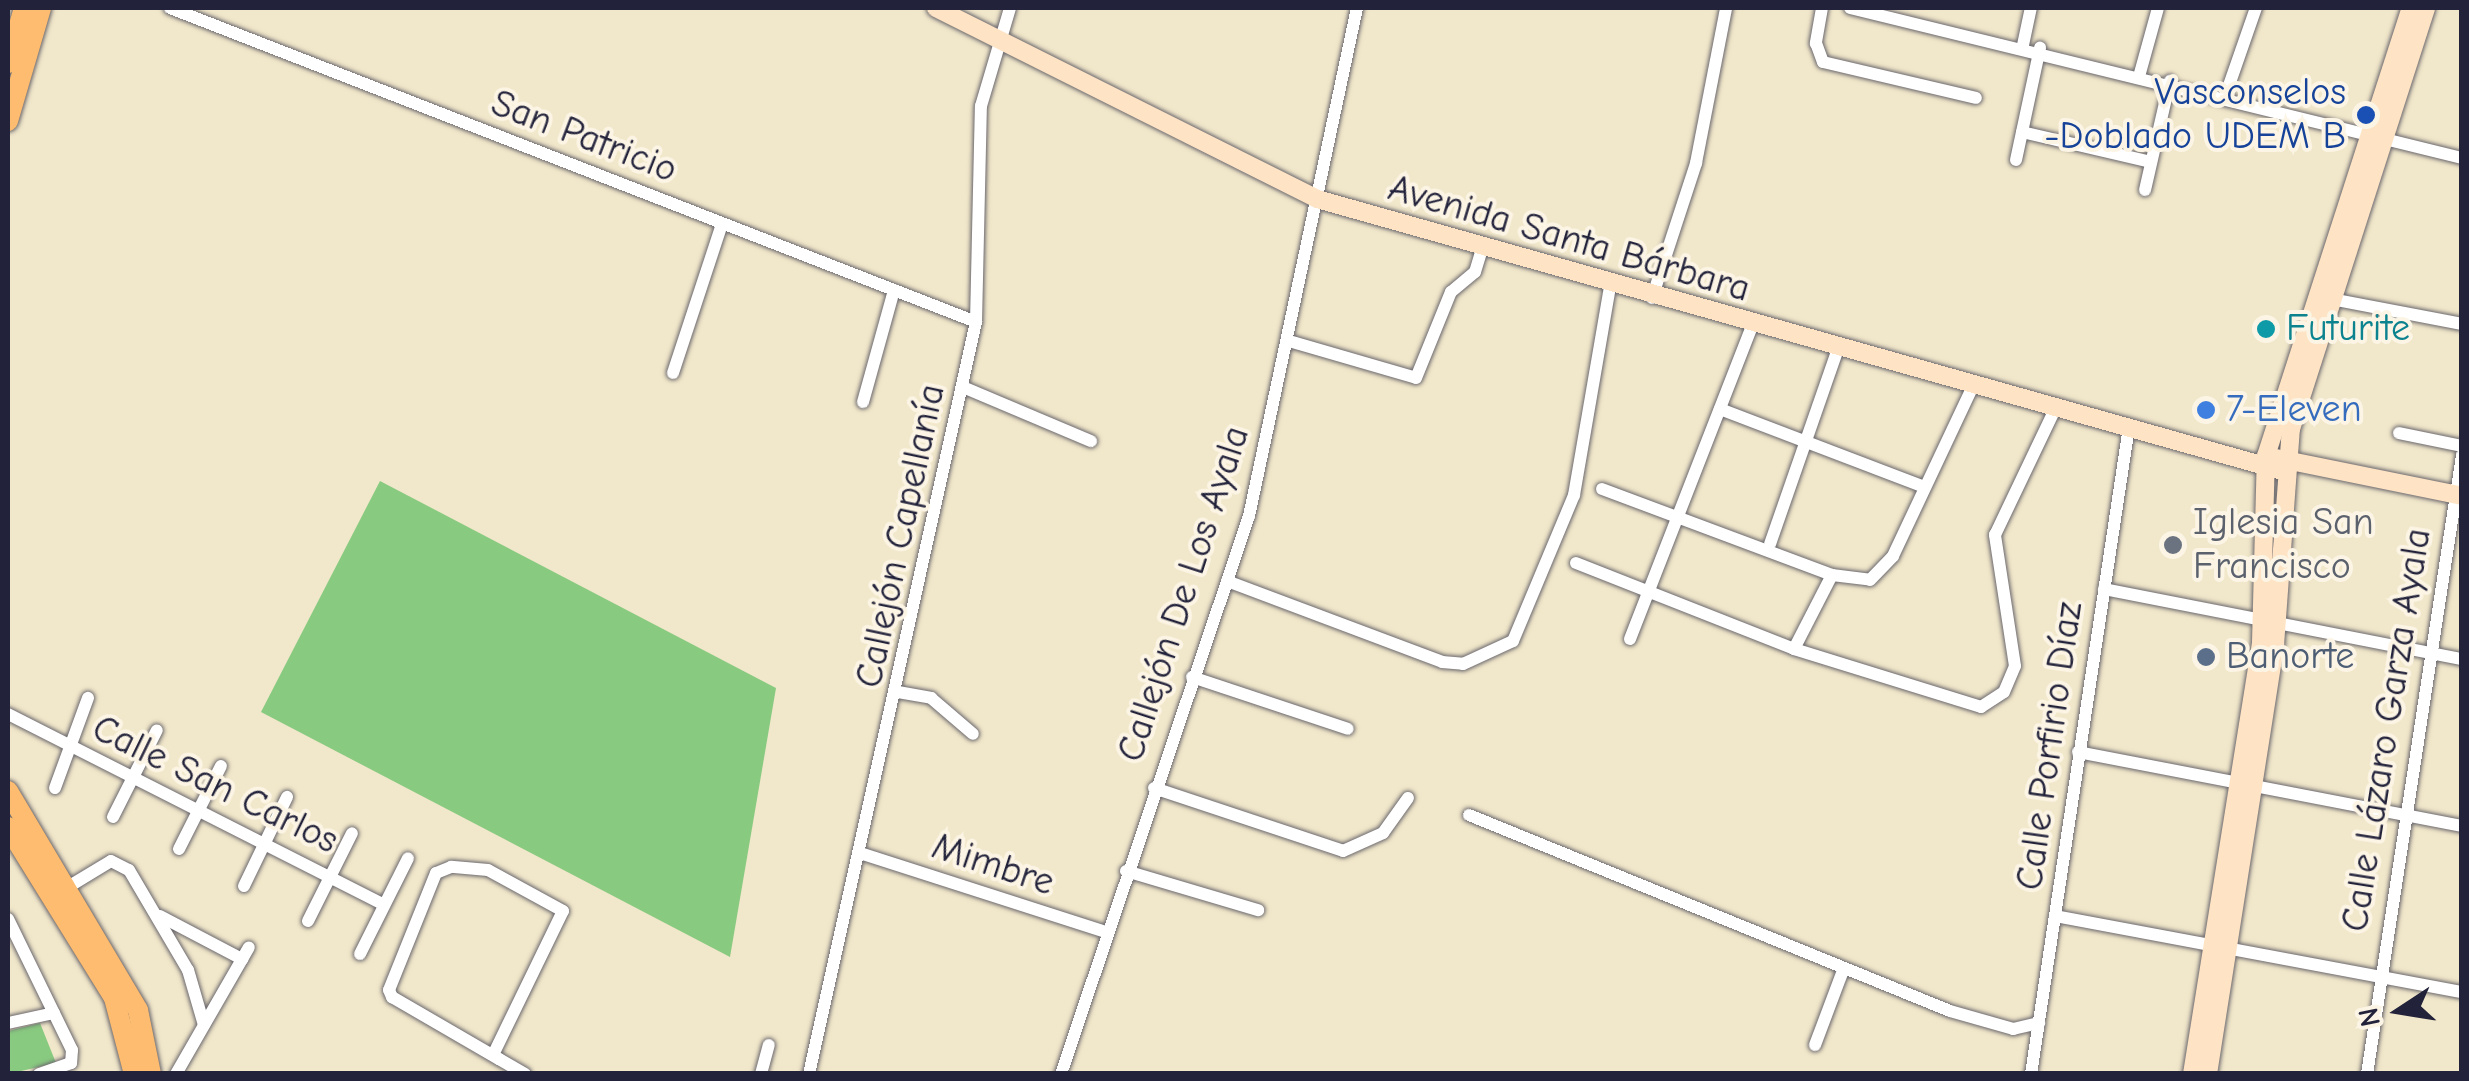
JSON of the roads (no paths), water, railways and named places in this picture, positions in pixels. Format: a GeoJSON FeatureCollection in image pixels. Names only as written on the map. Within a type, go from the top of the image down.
{"type":"FeatureCollection","features":[{"type":"Feature","properties":{"kind":"main road"},"geometry":{"type":"LineString","coordinates":[[8,63],[24,8]]}},
{"type":"Feature","properties":{"kind":"main road"},"geometry":{"type":"LineString","coordinates":[[8,121],[41,8]]}},
{"type":"Feature","properties":{"kind":"main road"},"geometry":{"type":"LineString","coordinates":[[8,791],[138,1010],[151,1074]]}},
{"type":"Feature","properties":{"kind":"main road"},"geometry":{"type":"LineString","coordinates":[[8,827],[114,998],[134,1074]]}},
{"type":"Feature","properties":{"kind":"street","name":"Avenida Santa Bárbara"},"geometry":{"type":"LineString","coordinates":[[936,8],[997,44],[1317,199],[1610,287],[2219,454],[2458,495]]}},
{"type":"Feature","properties":{"kind":"street","name":"Callejón Capellanía"},"geometry":{"type":"LineString","coordinates":[[809,1074],[863,854],[976,322],[981,106],[1010,8]]}},
{"type":"Feature","properties":{"kind":"street","name":"Callejón De Los Ayala"},"geometry":{"type":"LineString","coordinates":[[1061,1074],[1154,788],[1227,581],[1289,342],[1357,8]]}},
{"type":"Feature","properties":{"kind":"street"},"geometry":{"type":"LineString","coordinates":[[1652,298],[1696,164],[1726,8]]}},
{"type":"Feature","properties":{"kind":"street"},"geometry":{"type":"LineString","coordinates":[[1822,8],[1816,43],[1823,62],[1976,98]]}},
{"type":"Feature","properties":{"kind":"street"},"geometry":{"type":"LineString","coordinates":[[1850,8],[2040,48],[2462,158]]}},
{"type":"Feature","properties":{"kind":"street"},"geometry":{"type":"LineString","coordinates":[[2023,45],[2031,8]]}},
{"type":"Feature","properties":{"kind":"street"},"geometry":{"type":"LineString","coordinates":[[2140,73],[2158,8]]}},
{"type":"Feature","properties":{"kind":"street"},"geometry":{"type":"LineString","coordinates":[[2226,94],[2256,8]]}},
{"type":"Feature","properties":{"kind":"street"},"geometry":{"type":"LineString","coordinates":[[2375,136],[2410,8]]}},
{"type":"Feature","properties":{"kind":"street"},"geometry":{"type":"LineString","coordinates":[[2270,622],[2263,502],[2320,297],[2375,136],[2426,8]]}},
{"type":"Feature","properties":{"kind":"street","name":"San Patricio"},"geometry":{"type":"LineString","coordinates":[[177,9],[976,322]]}},
{"type":"Feature","properties":{"kind":"street"},"geometry":{"type":"LineString","coordinates":[[2016,160],[2040,48]]}},
{"type":"Feature","properties":{"kind":"street"},"geometry":{"type":"LineString","coordinates":[[2144,190],[2170,81]]}},
{"type":"Feature","properties":{"kind":"street"},"geometry":{"type":"LineString","coordinates":[[2022,132],[2151,162]]}},
{"type":"Feature","properties":{"kind":"street"},"geometry":{"type":"LineString","coordinates":[[673,372],[722,224]]}},
{"type":"Feature","properties":{"kind":"street"},"geometry":{"type":"LineString","coordinates":[[1289,342],[1416,378],[1451,292],[1475,272],[1482,250]]}},
{"type":"Feature","properties":{"kind":"street"},"geometry":{"type":"LineString","coordinates":[[1227,581],[1442,662],[1462,664],[1514,641],[1574,495],[1610,287]]}},
{"type":"Feature","properties":{"kind":"street"},"geometry":{"type":"LineString","coordinates":[[863,402],[894,290]]}},
{"type":"Feature","properties":{"kind":"street"},"geometry":{"type":"LineString","coordinates":[[2320,297],[2462,324]]}},
{"type":"Feature","properties":{"kind":"street"},"geometry":{"type":"LineString","coordinates":[[1630,639],[1752,326]]}},
{"type":"Feature","properties":{"kind":"street"},"geometry":{"type":"LineString","coordinates":[[1770,544],[1838,350]]}},
{"type":"Feature","properties":{"kind":"street"},"geometry":{"type":"LineString","coordinates":[[963,386],[1091,441]]}},
{"type":"Feature","properties":{"kind":"street"},"geometry":{"type":"LineString","coordinates":[[1602,489],[1770,544],[1832,575],[1862,581],[1882,572],[1973,386]]}},
{"type":"Feature","properties":{"kind":"street"},"geometry":{"type":"LineString","coordinates":[[1720,409],[1922,486]]}},
{"type":"Feature","properties":{"kind":"street"},"geometry":{"type":"LineString","coordinates":[[1576,564],[1646,595],[1950,704],[1994,702],[2015,666],[1995,535],[2055,409]]}},
{"type":"Feature","properties":{"kind":"street","name":"Calle Porfirio Díaz"},"geometry":{"type":"LineString","coordinates":[[2031,1074],[2129,427]]}},
{"type":"Feature","properties":{"kind":"street"},"geometry":{"type":"LineString","coordinates":[[2399,433],[2462,446]]}},
{"type":"Feature","properties":{"kind":"street"},"geometry":{"type":"LineString","coordinates":[[2219,454],[2263,502]]}},
{"type":"Feature","properties":{"kind":"street","name":"Calle Lázaro Garza Ayala"},"geometry":{"type":"LineString","coordinates":[[2367,1074],[2378,978],[2462,455]]}},
{"type":"Feature","properties":{"kind":"street"},"geometry":{"type":"LineString","coordinates":[[2192,1074],[2220,949],[2270,622],[2275,464]]}},
{"type":"Feature","properties":{"kind":"street"},"geometry":{"type":"LineString","coordinates":[[1794,649],[1832,575]]}},
{"type":"Feature","properties":{"kind":"street"},"geometry":{"type":"LineString","coordinates":[[2104,588],[2462,658]]}},
{"type":"Feature","properties":{"kind":"street"},"geometry":{"type":"LineString","coordinates":[[1192,677],[1348,728]]}},
{"type":"Feature","properties":{"kind":"street"},"geometry":{"type":"LineString","coordinates":[[898,692],[931,698],[974,734]]}},
{"type":"Feature","properties":{"kind":"street"},"geometry":{"type":"LineString","coordinates":[[55,788],[88,698]]}},
{"type":"Feature","properties":{"kind":"street","name":"Calle San Carlos"},"geometry":{"type":"LineString","coordinates":[[8,714],[13,728],[72,747],[201,804],[384,904]]}},
{"type":"Feature","properties":{"kind":"street"},"geometry":{"type":"LineString","coordinates":[[113,817],[157,730]]}},
{"type":"Feature","properties":{"kind":"street"},"geometry":{"type":"LineString","coordinates":[[2078,752],[2462,826]]}},
{"type":"Feature","properties":{"kind":"street"},"geometry":{"type":"LineString","coordinates":[[179,849],[220,766]]}},
{"type":"Feature","properties":{"kind":"street"},"geometry":{"type":"LineString","coordinates":[[1154,788],[1343,851],[1383,833],[1408,798]]}},
{"type":"Feature","properties":{"kind":"street"},"geometry":{"type":"LineString","coordinates":[[244,886],[287,797]]}},
{"type":"Feature","properties":{"kind":"street"},"geometry":{"type":"LineString","coordinates":[[1468,815],[1978,1022],[2038,1023]]}},
{"type":"Feature","properties":{"kind":"street"},"geometry":{"type":"LineString","coordinates":[[308,920],[352,833]]}},
{"type":"Feature","properties":{"kind":"street","name":"Mimbre"},"geometry":{"type":"LineString","coordinates":[[863,854],[1106,932]]}},
{"type":"Feature","properties":{"kind":"street"},"geometry":{"type":"LineString","coordinates":[[360,954],[408,858]]}},
{"type":"Feature","properties":{"kind":"street"},"geometry":{"type":"LineString","coordinates":[[68,887],[117,862],[158,914],[204,1025]]}},
{"type":"Feature","properties":{"kind":"street"},"geometry":{"type":"LineString","coordinates":[[493,1055],[563,911],[488,870],[452,867],[436,873],[389,990],[493,1055],[525,1074]]}},
{"type":"Feature","properties":{"kind":"street"},"geometry":{"type":"LineString","coordinates":[[1126,872],[1258,910]]}},
{"type":"Feature","properties":{"kind":"street"},"geometry":{"type":"LineString","coordinates":[[158,914],[245,953],[176,1074]]}},
{"type":"Feature","properties":{"kind":"street"},"geometry":{"type":"LineString","coordinates":[[2056,916],[2462,992]]}},
{"type":"Feature","properties":{"kind":"street"},"geometry":{"type":"LineString","coordinates":[[8,919],[54,1013],[72,1060],[39,1074]]}},
{"type":"Feature","properties":{"kind":"street"},"geometry":{"type":"LineString","coordinates":[[2208,1074],[2220,949]]}},
{"type":"Feature","properties":{"kind":"street"},"geometry":{"type":"LineString","coordinates":[[1815,1045],[1844,968]]}},
{"type":"Feature","properties":{"kind":"street"},"geometry":{"type":"LineString","coordinates":[[8,1023],[54,1013]]}},
{"type":"Feature","properties":{"kind":"street"},"geometry":{"type":"LineString","coordinates":[[762,1074],[769,1044]]}},
{"type":"Feature","properties":{"kind":"place","name":"Vasconselos -Doblado UDEM B"},"geometry":{"type":"Point","coordinates":[2366,115]}},
{"type":"Feature","properties":{"kind":"place","name":"Futurite"},"geometry":{"type":"Point","coordinates":[2266,329]}},
{"type":"Feature","properties":{"kind":"place","name":"7-Eleven"},"geometry":{"type":"Point","coordinates":[2206,410]}},
{"type":"Feature","properties":{"kind":"place","name":"Iglesia San Francisco"},"geometry":{"type":"Point","coordinates":[2173,545]}},
{"type":"Feature","properties":{"kind":"place","name":"Banorte"},"geometry":{"type":"Point","coordinates":[2206,657]}}]}
